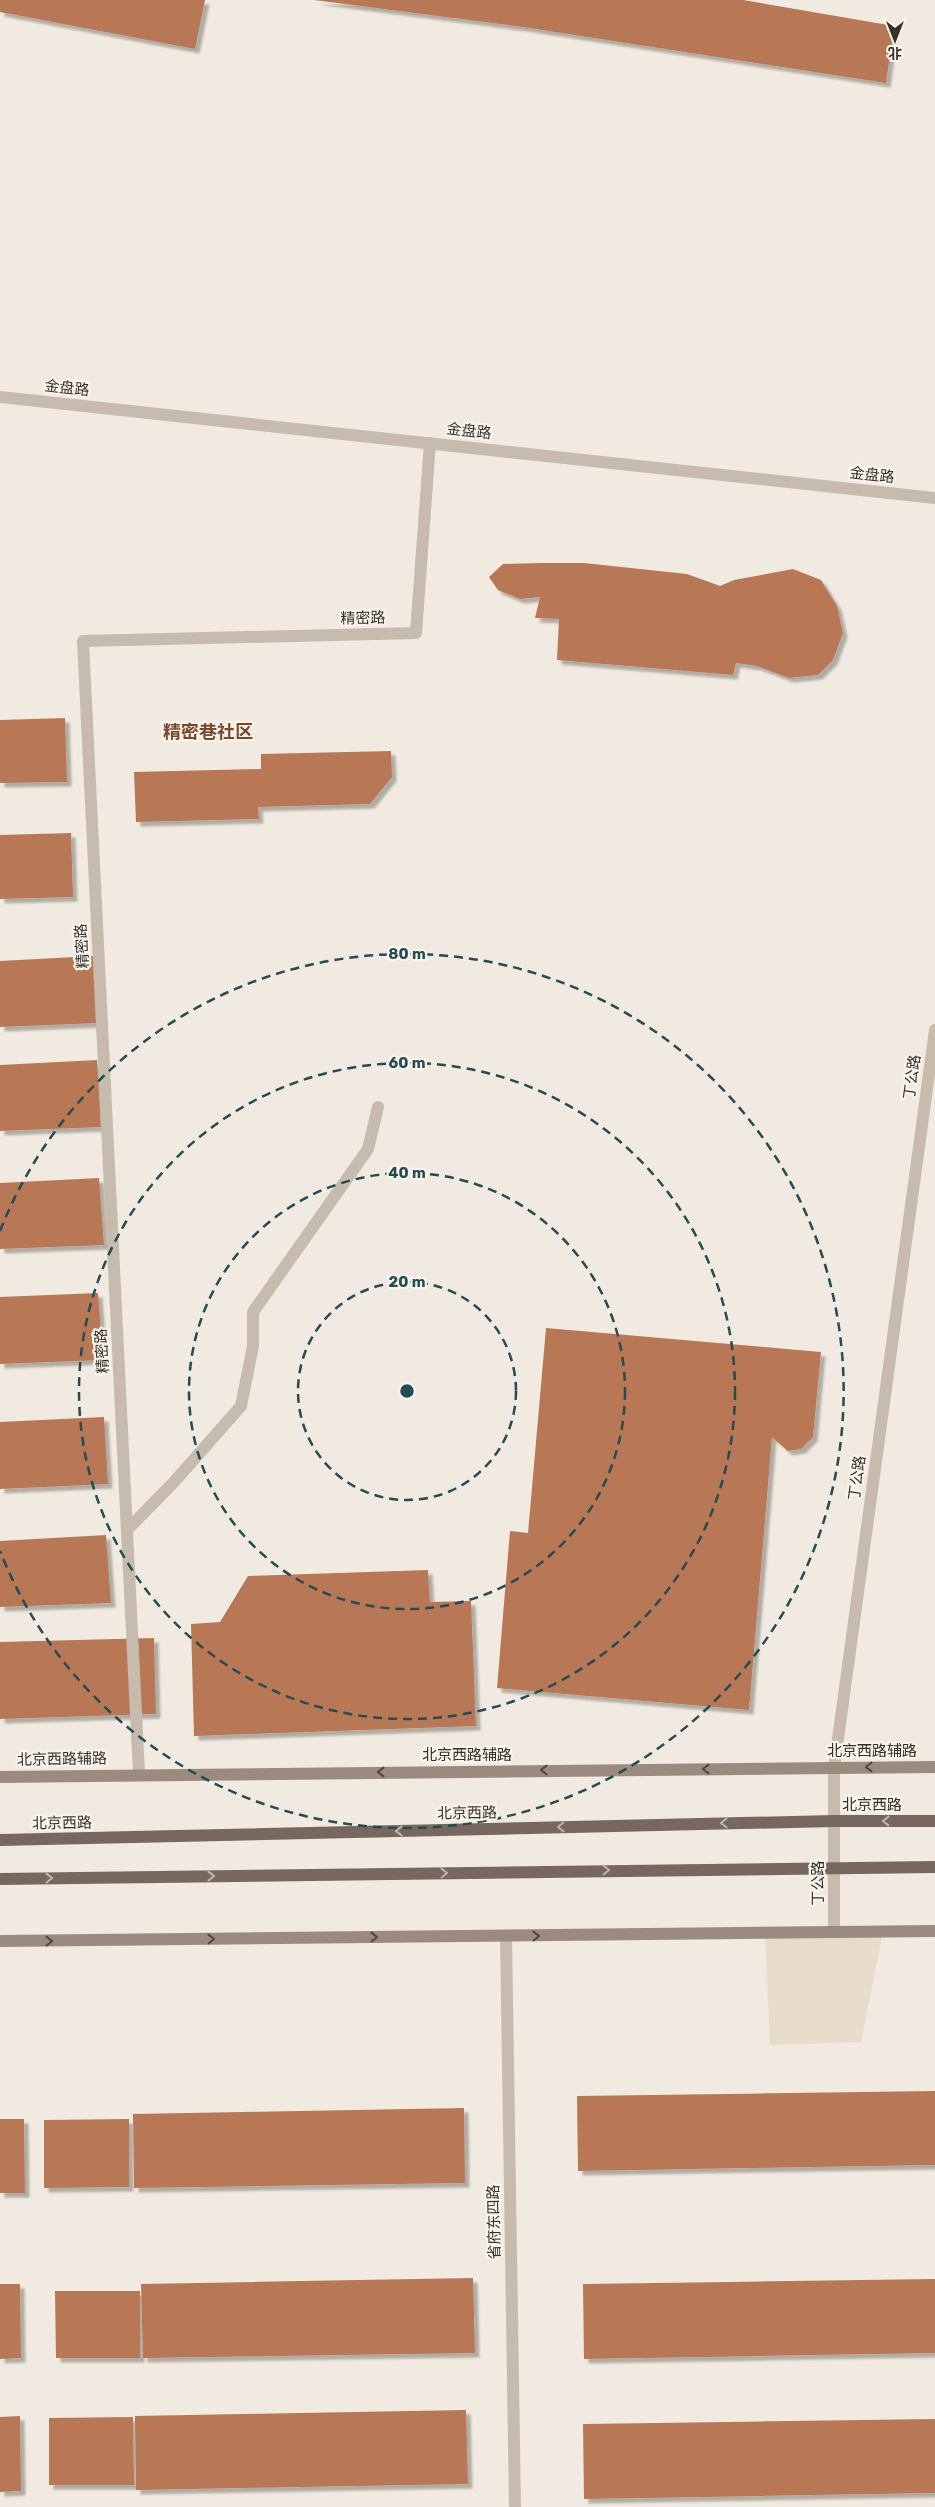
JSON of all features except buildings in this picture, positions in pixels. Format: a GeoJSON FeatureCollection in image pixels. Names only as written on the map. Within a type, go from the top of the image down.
{"type":"FeatureCollection","features":[{"type":"Feature","properties":{"kind":"main road","name":"北京西路辅路"},"geometry":{"type":"LineString","coordinates":[[0,1777],[139,1774],[935,1767]]}},
{"type":"Feature","properties":{"kind":"main road","name":"北京西路"},"geometry":{"type":"LineString","coordinates":[[0,1840],[834,1821],[935,1821]]}},
{"type":"Feature","properties":{"kind":"main road"},"geometry":{"type":"LineString","coordinates":[[0,1879],[935,1867]]}},
{"type":"Feature","properties":{"kind":"main road"},"geometry":{"type":"LineString","coordinates":[[0,1941],[935,1931]]}},
{"type":"Feature","properties":{"kind":"street","name":"金盘路"},"geometry":{"type":"LineString","coordinates":[[0,397],[935,498]]}},
{"type":"Feature","properties":{"kind":"street","name":"精密路"},"geometry":{"type":"LineString","coordinates":[[139,1774],[83,641],[416,634],[430,444]]}},
{"type":"Feature","properties":{"kind":"street","name":"丁公路"},"geometry":{"type":"LineString","coordinates":[[834,1932],[834,1768],[935,1030]]}},
{"type":"Feature","properties":{"kind":"street"},"geometry":{"type":"LineString","coordinates":[[127,1530],[174,1482],[241,1406],[252,1346],[252,1312],[368,1149],[378,1107]]}},
{"type":"Feature","properties":{"kind":"street","name":"省府东四路"},"geometry":{"type":"LineString","coordinates":[[506,1936],[515,2507]]}},
{"type":"Feature","properties":{"kind":"shaded area"},"geometry":{"type":"Polygon","coordinates":[[[883,1932],[861,2042],[770,2045],[765,1933],[883,1932]]]}},
{"type":"Feature","properties":{"kind":"district","name":"精密巷社区"},"geometry":{"type":"Point","coordinates":[208,732]}}]}
